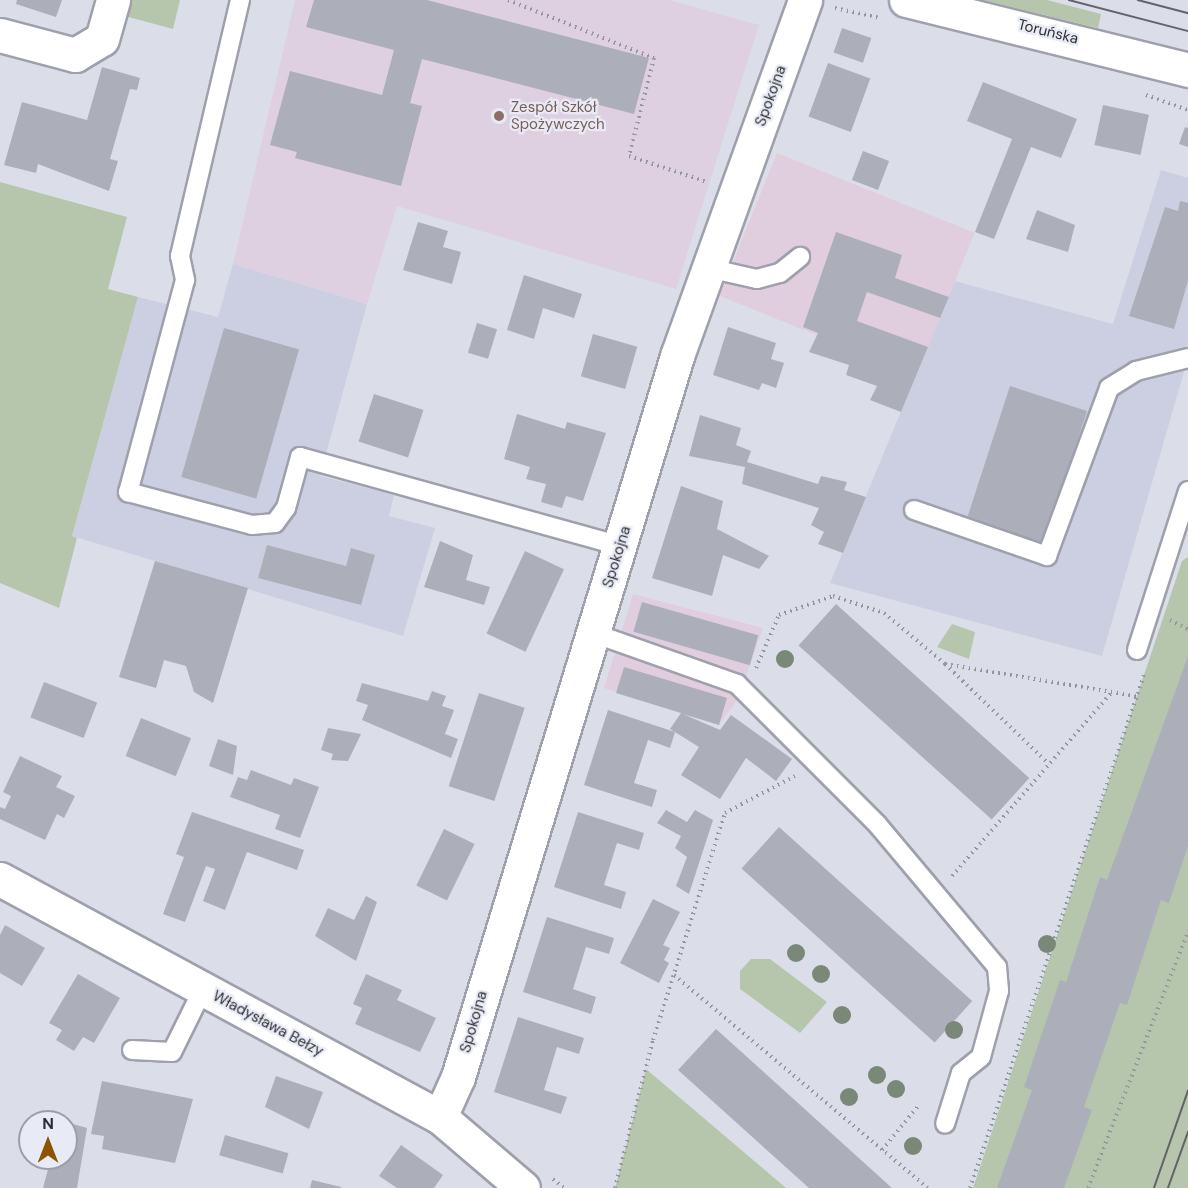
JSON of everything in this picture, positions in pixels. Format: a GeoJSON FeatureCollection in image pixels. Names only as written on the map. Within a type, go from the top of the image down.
{"type":"FeatureCollection","features":[{"type":"Feature","properties":{"kind":"street"},"geometry":{"type":"LineString","coordinates":[[0,35],[75,55],[102,39],[113,0]]}},
{"type":"Feature","properties":{"kind":"street","name":"Spokojna"},"geometry":{"type":"LineString","coordinates":[[440,1117],[458,1077],[593,633],[708,268],[805,0]]}},
{"type":"Feature","properties":{"kind":"street","name":"Toruńska"},"geometry":{"type":"LineString","coordinates":[[906,0],[1188,70]]}},
{"type":"Feature","properties":{"kind":"street","name":"Władysława Bełzy"},"geometry":{"type":"LineString","coordinates":[[0,879],[440,1117],[534,1180]]}},
{"type":"Feature","properties":{"kind":"lane"},"geometry":{"type":"LineString","coordinates":[[240,0],[180,256],[185,280],[128,492],[252,525],[274,523],[286,508],[300,457],[620,546]]}},
{"type":"Feature","properties":{"kind":"lane"},"geometry":{"type":"LineString","coordinates":[[708,268],[757,279],[780,273],[800,257]]}},
{"type":"Feature","properties":{"kind":"lane"},"geometry":{"type":"LineString","coordinates":[[914,510],[1047,556],[1109,388],[1136,371],[1188,357]]}},
{"type":"Feature","properties":{"kind":"lane"},"geometry":{"type":"LineString","coordinates":[[1142,656],[1188,491]]}},
{"type":"Feature","properties":{"kind":"lane"},"geometry":{"type":"LineString","coordinates":[[593,633],[737,684],[817,764],[938,897],[997,967],[999,991],[981,1057],[961,1073],[945,1124]]}},
{"type":"Feature","properties":{"kind":"lane"},"geometry":{"type":"LineString","coordinates":[[132,1050],[172,1052],[203,989]]}},
{"type":"Feature","properties":{"kind":"path"},"geometry":{"type":"LineString","coordinates":[[508,0],[654,58],[628,156],[720,186]]}},
{"type":"Feature","properties":{"kind":"path"},"geometry":{"type":"LineString","coordinates":[[749,695],[768,631],[779,615],[833,596],[884,613],[945,664],[1049,764]]}},
{"type":"Feature","properties":{"kind":"path"},"geometry":{"type":"LineString","coordinates":[[1163,617],[1188,629]]}},
{"type":"Feature","properties":{"kind":"path"},"geometry":{"type":"LineString","coordinates":[[970,1188],[1137,696],[1142,656]]}},
{"type":"Feature","properties":{"kind":"path"},"geometry":{"type":"LineString","coordinates":[[945,664],[1137,696]]}},
{"type":"Feature","properties":{"kind":"path"},"geometry":{"type":"LineString","coordinates":[[938,897],[1049,764],[1112,693]]}},
{"type":"Feature","properties":{"kind":"path"},"geometry":{"type":"LineString","coordinates":[[615,1188],[674,975],[725,813],[817,764]]}},
{"type":"Feature","properties":{"kind":"path"},"geometry":{"type":"LineString","coordinates":[[1088,1188],[1188,932]]}},
{"type":"Feature","properties":{"kind":"path"},"geometry":{"type":"LineString","coordinates":[[674,975],[927,1188]]}},
{"type":"Feature","properties":{"kind":"path"},"geometry":{"type":"LineString","coordinates":[[882,1150],[919,1105]]}},
{"type":"Feature","properties":{"kind":"path"},"geometry":{"type":"LineString","coordinates":[[534,1180],[564,1188]]}},
{"type":"Feature","properties":{"kind":"shaded area","name":"Zespół Szkół Spożywczych"},"geometry":{"type":"Polygon","coordinates":[[[295,0],[669,0],[759,25],[676,289],[397,206],[367,304],[233,264],[295,0]]]}},
{"type":"Feature","properties":{"kind":"shaded area"},"geometry":{"type":"Polygon","coordinates":[[[777,153],[974,233],[917,376],[719,296],[777,153]]]}},
{"type":"Feature","properties":{"kind":"shaded area"},"geometry":{"type":"Polygon","coordinates":[[[1161,170],[1188,178],[1188,358],[1102,656],[830,583],[955,281],[1113,324],[1161,170]]]}},
{"type":"Feature","properties":{"kind":"shaded area"},"geometry":{"type":"Polygon","coordinates":[[[233,264],[367,304],[320,476],[394,495],[389,516],[435,528],[403,636],[72,536],[138,297],[218,317],[233,264]]]}},
{"type":"Feature","properties":{"kind":"shaded area"},"geometry":{"type":"Polygon","coordinates":[[[633,594],[763,628],[738,699],[719,725],[604,688],[633,594]]]}},
{"type":"Feature","properties":{"kind":"green space"},"geometry":{"type":"Polygon","coordinates":[[[125,0],[180,0],[173,29],[121,15],[125,0]]]}},
{"type":"Feature","properties":{"kind":"green space"},"geometry":{"type":"Polygon","coordinates":[[[983,0],[1047,0],[1101,14],[1098,28],[983,0]]]}},
{"type":"Feature","properties":{"kind":"green space"},"geometry":{"type":"Polygon","coordinates":[[[0,182],[127,217],[108,289],[138,297],[72,536],[77,538],[59,608],[0,583],[0,182]]]}},
{"type":"Feature","properties":{"kind":"green space"},"geometry":{"type":"Polygon","coordinates":[[[1188,557],[1188,1188],[973,1188],[1182,561],[1188,557]]]}},
{"type":"Feature","properties":{"kind":"green space"},"geometry":{"type":"Polygon","coordinates":[[[952,624],[975,632],[969,659],[937,647],[952,624]]]}},
{"type":"Feature","properties":{"kind":"green space"},"geometry":{"type":"Polygon","coordinates":[[[751,959],[770,959],[827,1002],[800,1033],[740,989],[740,971],[751,959]]]}},
{"type":"Feature","properties":{"kind":"green space"},"geometry":{"type":"Polygon","coordinates":[[[646,1069],[786,1188],[615,1188],[646,1069]]]}},
{"type":"Feature","properties":{"kind":"building"},"geometry":{"type":"Polygon","coordinates":[[[17,0],[62,0],[56,17],[16,4],[17,0]]]}},
{"type":"Feature","properties":{"kind":"building"},"geometry":{"type":"Polygon","coordinates":[[[314,0],[427,0],[649,58],[634,114],[422,59],[410,103],[422,106],[401,186],[295,158],[297,152],[270,145],[290,71],[382,95],[394,50],[306,27],[314,0]]]}},
{"type":"Feature","properties":{"kind":"building"},"geometry":{"type":"Polygon","coordinates":[[[842,28],[871,38],[863,63],[834,53],[842,28]]]}},
{"type":"Feature","properties":{"kind":"building"},"geometry":{"type":"Polygon","coordinates":[[[828,63],[870,78],[851,132],[809,117],[828,63]]]}},
{"type":"Feature","properties":{"kind":"building"},"geometry":{"type":"Polygon","coordinates":[[[102,67],[140,78],[137,90],[130,89],[110,159],[118,161],[109,191],[38,164],[36,173],[4,165],[22,102],[87,120],[102,67]]]}},
{"type":"Feature","properties":{"kind":"building"},"geometry":{"type":"Polygon","coordinates":[[[983,82],[1077,119],[1061,158],[1031,147],[994,239],[975,232],[1012,139],[967,121],[983,82]]]}},
{"type":"Feature","properties":{"kind":"building"},"geometry":{"type":"Polygon","coordinates":[[[1103,105],[1149,115],[1140,155],[1094,145],[1103,105]]]}},
{"type":"Feature","properties":{"kind":"building"},"geometry":{"type":"Polygon","coordinates":[[[1185,127],[1188,128],[1188,147],[1179,144],[1185,127]]]}},
{"type":"Feature","properties":{"kind":"building"},"geometry":{"type":"Polygon","coordinates":[[[863,151],[889,161],[878,190],[852,180],[863,151]]]}},
{"type":"Feature","properties":{"kind":"building"},"geometry":{"type":"Polygon","coordinates":[[[1180,201],[1188,203],[1188,281],[1174,329],[1129,316],[1165,207],[1178,211],[1180,201]]]}},
{"type":"Feature","properties":{"kind":"building"},"geometry":{"type":"Polygon","coordinates":[[[1037,210],[1075,225],[1068,252],[1026,239],[1037,210]]]}},
{"type":"Feature","properties":{"kind":"building"},"geometry":{"type":"Polygon","coordinates":[[[418,222],[448,231],[443,247],[461,252],[452,284],[403,270],[418,222]]]}},
{"type":"Feature","properties":{"kind":"building"},"geometry":{"type":"Polygon","coordinates":[[[836,232],[902,255],[895,278],[949,297],[940,318],[867,292],[857,321],[928,347],[901,412],[870,400],[877,386],[846,375],[849,365],[809,352],[818,333],[803,327],[836,232]]]}},
{"type":"Feature","properties":{"kind":"building"},"geometry":{"type":"Polygon","coordinates":[[[524,275],[582,294],[574,318],[543,308],[534,339],[507,330],[524,275]]]}},
{"type":"Feature","properties":{"kind":"building"},"geometry":{"type":"Polygon","coordinates":[[[477,323],[497,329],[488,359],[468,353],[477,323]]]}},
{"type":"Feature","properties":{"kind":"building"},"geometry":{"type":"Polygon","coordinates":[[[728,327],[776,343],[771,359],[784,363],[776,388],[762,383],[759,390],[713,375],[728,327]]]}},
{"type":"Feature","properties":{"kind":"building"},"geometry":{"type":"Polygon","coordinates":[[[224,328],[299,349],[256,498],[181,477],[224,328]]]}},
{"type":"Feature","properties":{"kind":"building"},"geometry":{"type":"Polygon","coordinates":[[[593,334],[637,347],[625,389],[581,376],[593,334]]]}},
{"type":"Feature","properties":{"kind":"building"},"geometry":{"type":"Polygon","coordinates":[[[1010,386],[1087,411],[1044,544],[967,519],[1010,386]]]}},
{"type":"Feature","properties":{"kind":"building"},"geometry":{"type":"Polygon","coordinates":[[[374,394],[423,410],[408,458],[359,442],[374,394]]]}},
{"type":"Feature","properties":{"kind":"building"},"geometry":{"type":"Polygon","coordinates":[[[517,414],[565,429],[567,422],[606,433],[583,501],[566,496],[562,508],[541,502],[546,484],[526,479],[530,467],[504,459],[517,414]]]}},
{"type":"Feature","properties":{"kind":"building"},"geometry":{"type":"Polygon","coordinates":[[[700,415],[741,428],[736,445],[751,451],[747,462],[818,484],[821,476],[847,482],[844,490],[866,497],[843,553],[818,544],[824,532],[811,525],[819,508],[742,484],[745,467],[689,456],[700,415]]]}},
{"type":"Feature","properties":{"kind":"building"},"geometry":{"type":"Polygon","coordinates":[[[681,486],[723,501],[717,529],[769,556],[759,569],[723,555],[712,596],[652,578],[681,486]]]}},
{"type":"Feature","properties":{"kind":"building"},"geometry":{"type":"Polygon","coordinates":[[[440,541],[473,555],[466,580],[490,587],[484,605],[424,587],[440,541]]]}},
{"type":"Feature","properties":{"kind":"building"},"geometry":{"type":"Polygon","coordinates":[[[267,545],[346,566],[351,548],[375,555],[361,605],[258,578],[267,545]]]}},
{"type":"Feature","properties":{"kind":"building"},"geometry":{"type":"Polygon","coordinates":[[[525,551],[564,569],[526,652],[487,633],[525,551]]]}},
{"type":"Feature","properties":{"kind":"building"},"geometry":{"type":"Polygon","coordinates":[[[155,561],[248,588],[213,703],[194,692],[186,666],[164,660],[156,688],[119,677],[155,561]]]}},
{"type":"Feature","properties":{"kind":"building"},"geometry":{"type":"Polygon","coordinates":[[[642,602],[758,635],[750,665],[633,632],[642,602]]]}},
{"type":"Feature","properties":{"kind":"building"},"geometry":{"type":"Polygon","coordinates":[[[836,604],[1029,778],[992,820],[799,646],[836,604]]]}},
{"type":"Feature","properties":{"kind":"building"},"geometry":{"type":"Polygon","coordinates":[[[1188,656],[1188,846],[1169,903],[1161,900],[1127,1005],[1120,1003],[1084,1107],[1092,1110],[1064,1188],[997,1188],[1032,1090],[1024,1087],[1060,980],[1066,982],[1100,877],[1107,880],[1188,656]]]}},
{"type":"Feature","properties":{"kind":"building"},"geometry":{"type":"Polygon","coordinates":[[[624,667],[727,698],[719,725],[683,714],[720,730],[731,715],[792,759],[776,781],[746,758],[720,799],[681,775],[699,747],[670,729],[681,713],[616,693],[624,667]]]}},
{"type":"Feature","properties":{"kind":"building"},"geometry":{"type":"Polygon","coordinates":[[[44,682],[97,702],[84,738],[30,717],[44,682]]]}},
{"type":"Feature","properties":{"kind":"building"},"geometry":{"type":"Polygon","coordinates":[[[362,683],[428,701],[432,691],[446,696],[442,706],[454,710],[445,734],[458,739],[451,758],[362,720],[368,705],[356,701],[362,683]]]}},
{"type":"Feature","properties":{"kind":"building"},"geometry":{"type":"Polygon","coordinates":[[[479,693],[525,708],[494,801],[449,786],[479,693]]]}},
{"type":"Feature","properties":{"kind":"building"},"geometry":{"type":"Polygon","coordinates":[[[608,710],[675,732],[670,748],[648,740],[634,783],[657,790],[652,807],[584,785],[608,710]]]}},
{"type":"Feature","properties":{"kind":"building"},"geometry":{"type":"Polygon","coordinates":[[[141,718],[191,738],[176,776],[126,756],[141,718]]]}},
{"type":"Feature","properties":{"kind":"building"},"geometry":{"type":"Polygon","coordinates":[[[328,728],[361,734],[348,761],[331,760],[333,754],[321,750],[328,728]]]}},
{"type":"Feature","properties":{"kind":"building"},"geometry":{"type":"Polygon","coordinates":[[[218,739],[237,746],[233,775],[209,766],[218,739]]]}},
{"type":"Feature","properties":{"kind":"building"},"geometry":{"type":"Polygon","coordinates":[[[20,756],[62,776],[56,787],[75,796],[64,818],[57,814],[45,840],[0,819],[0,807],[5,809],[11,796],[3,792],[20,756]]]}},
{"type":"Feature","properties":{"kind":"building"},"geometry":{"type":"Polygon","coordinates":[[[251,770],[291,785],[294,778],[319,787],[300,838],[275,829],[280,815],[230,797],[238,777],[247,780],[251,770]]]}},
{"type":"Feature","properties":{"kind":"building"},"geometry":{"type":"Polygon","coordinates":[[[666,810],[687,822],[695,810],[713,820],[689,894],[676,886],[687,857],[675,848],[681,836],[657,823],[666,810]]]}},
{"type":"Feature","properties":{"kind":"building"},"geometry":{"type":"Polygon","coordinates":[[[192,812],[304,850],[297,870],[247,852],[225,910],[203,901],[215,869],[206,866],[185,922],[163,914],[184,857],[176,854],[192,812]]]}},
{"type":"Feature","properties":{"kind":"building"},"geometry":{"type":"Polygon","coordinates":[[[578,812],[644,833],[639,850],[617,843],[604,885],[626,892],[621,909],[554,887],[578,812]]]}},
{"type":"Feature","properties":{"kind":"building"},"geometry":{"type":"Polygon","coordinates":[[[779,827],[972,1001],[935,1043],[742,869],[779,827]]]}},
{"type":"Feature","properties":{"kind":"building"},"geometry":{"type":"Polygon","coordinates":[[[444,829],[475,844],[447,901],[416,886],[444,829]]]}},
{"type":"Feature","properties":{"kind":"building"},"geometry":{"type":"Polygon","coordinates":[[[366,896],[377,902],[356,961],[315,936],[328,908],[354,920],[366,896]]]}},
{"type":"Feature","properties":{"kind":"building"},"geometry":{"type":"Polygon","coordinates":[[[653,899],[680,912],[663,945],[670,948],[664,960],[669,963],[659,983],[620,963],[653,899]]]}},
{"type":"Feature","properties":{"kind":"building"},"geometry":{"type":"Polygon","coordinates":[[[547,917],[614,938],[609,954],[586,947],[573,989],[596,997],[591,1014],[523,992],[547,917]]]}},
{"type":"Feature","properties":{"kind":"building"},"geometry":{"type":"Polygon","coordinates":[[[5,925],[45,948],[22,986],[0,973],[0,935],[5,925]]]}},
{"type":"Feature","properties":{"kind":"building"},"geometry":{"type":"Polygon","coordinates":[[[78,974],[120,998],[94,1043],[83,1037],[74,1051],[56,1040],[62,1030],[49,1023],[78,974]]]}},
{"type":"Feature","properties":{"kind":"building"},"geometry":{"type":"Polygon","coordinates":[[[366,974],[402,990],[397,1000],[436,1018],[420,1052],[355,1024],[362,1008],[353,1004],[366,974]]]}},
{"type":"Feature","properties":{"kind":"building"},"geometry":{"type":"Polygon","coordinates":[[[518,1017],[584,1038],[579,1054],[557,1047],[544,1090],[567,1097],[561,1114],[494,1092],[518,1017]]]}},
{"type":"Feature","properties":{"kind":"building"},"geometry":{"type":"Polygon","coordinates":[[[716,1029],[892,1188],[809,1188],[678,1070],[716,1029]]]}},
{"type":"Feature","properties":{"kind":"building"},"geometry":{"type":"Polygon","coordinates":[[[276,1076],[323,1092],[309,1129],[265,1107],[276,1076]]]}},
{"type":"Feature","properties":{"kind":"building"},"geometry":{"type":"Polygon","coordinates":[[[102,1081],[193,1099],[175,1163],[102,1149],[104,1136],[91,1134],[102,1081]]]}},
{"type":"Feature","properties":{"kind":"building"},"geometry":{"type":"Polygon","coordinates":[[[78,1125],[87,1128],[77,1188],[43,1188],[48,1170],[78,1170],[78,1125]]]}},
{"type":"Feature","properties":{"kind":"building"},"geometry":{"type":"Polygon","coordinates":[[[225,1135],[288,1153],[283,1173],[219,1155],[225,1135]]]}},
{"type":"Feature","properties":{"kind":"building"},"geometry":{"type":"Polygon","coordinates":[[[401,1145],[443,1175],[434,1188],[397,1188],[379,1176],[401,1145]]]}},
{"type":"Feature","properties":{"kind":"building"},"geometry":{"type":"Polygon","coordinates":[[[312,1180],[341,1187],[341,1188],[310,1188],[312,1180]]]}},
{"type":"Feature","properties":{"kind":"tram line"},"geometry":{"type":"LineString","coordinates":[[1069,0],[1188,31]]}},
{"type":"Feature","properties":{"kind":"tram line"},"geometry":{"type":"LineString","coordinates":[[1138,0],[1188,13]]}},
{"type":"Feature","properties":{"kind":"tram line"},"geometry":{"type":"LineString","coordinates":[[1154,1188],[1188,1091]]}},
{"type":"Feature","properties":{"kind":"tram line"},"geometry":{"type":"LineString","coordinates":[[1168,1188],[1188,1132]]}},
{"type":"Feature","properties":{"kind":"place","name":"Zespół Szkół Spożywczych"},"geometry":{"type":"Point","coordinates":[499,116]}}]}
